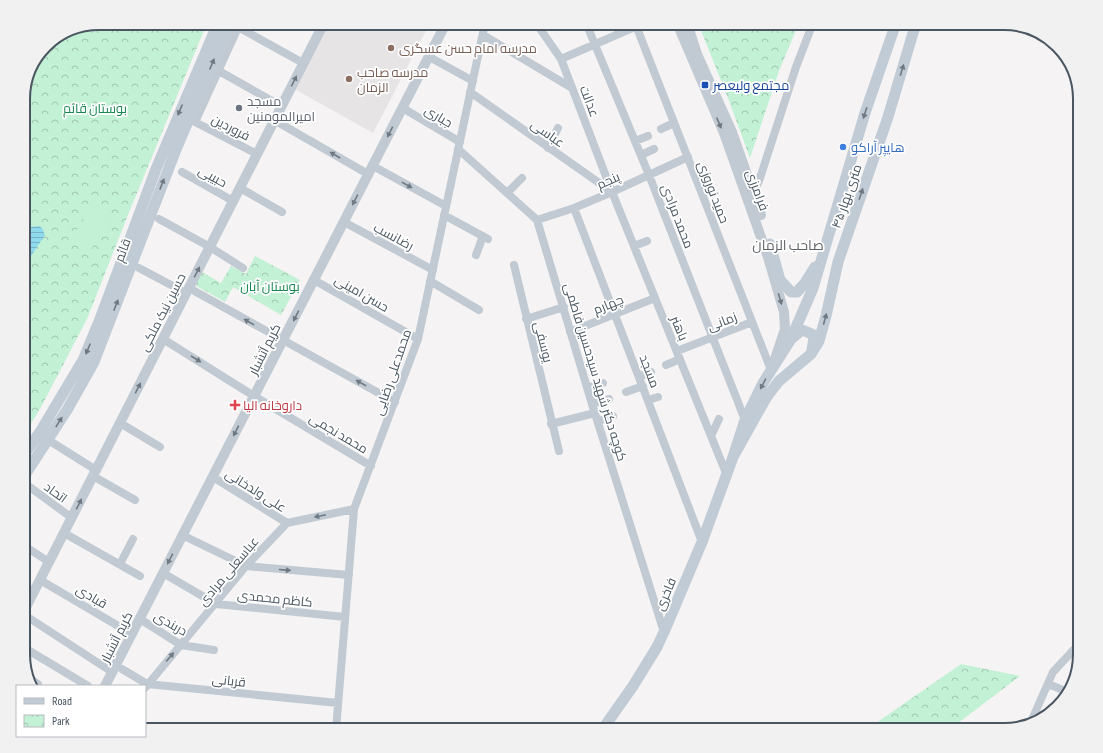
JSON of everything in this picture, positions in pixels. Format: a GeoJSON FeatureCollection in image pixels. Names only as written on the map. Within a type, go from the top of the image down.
{"type":"FeatureCollection","features":[{"type":"Feature","properties":{"kind":"main road","name":"قائم"},"geometry":{"type":"LineString","coordinates":[[30,446],[83,360],[156,169],[215,30]]}},
{"type":"Feature","properties":{"kind":"main road","name":"قائم"},"geometry":{"type":"LineString","coordinates":[[30,473],[94,362],[176,147],[233,30]]}},
{"type":"Feature","properties":{"kind":"main road","name":"۴۵ متری بهار"},"geometry":{"type":"LineString","coordinates":[[791,339],[813,288],[865,113],[894,30]]}},
{"type":"Feature","properties":{"kind":"main road","name":"۴۵ متری بهار"},"geometry":{"type":"LineString","coordinates":[[811,354],[819,341],[838,262],[888,117],[914,30]]}},
{"type":"Feature","properties":{"kind":"main road"},"geometry":{"type":"LineString","coordinates":[[770,244],[780,280],[790,292],[798,292],[822,257]]}},
{"type":"Feature","properties":{"kind":"main road"},"geometry":{"type":"LineString","coordinates":[[791,339],[802,330],[812,334],[814,338],[811,354]]}},
{"type":"Feature","properties":{"kind":"main road","name":"فاخری"},"geometry":{"type":"LineString","coordinates":[[607,723],[633,686],[657,647],[702,542],[746,420],[763,383],[791,339]]}},
{"type":"Feature","properties":{"kind":"main road","name":"فاخری"},"geometry":{"type":"LineString","coordinates":[[733,457],[766,398],[779,381],[811,354]]}},
{"type":"Feature","properties":{"kind":"street"},"geometry":{"type":"LineString","coordinates":[[234,30],[219,71],[282,106]]}},
{"type":"Feature","properties":{"kind":"street"},"geometry":{"type":"LineString","coordinates":[[246,30],[303,64]]}},
{"type":"Feature","properties":{"kind":"street","name":"حسین نیک ملکی"},"geometry":{"type":"LineString","coordinates":[[30,599],[320,30]]}},
{"type":"Feature","properties":{"kind":"street","name":"کریم آتشبار"},"geometry":{"type":"LineString","coordinates":[[106,685],[117,670],[132,634],[182,535],[442,30]]}},
{"type":"Feature","properties":{"kind":"street","name":"محمدعلی رضایی"},"geometry":{"type":"LineString","coordinates":[[337,723],[354,509],[418,339],[484,30]]}},
{"type":"Feature","properties":{"kind":"street","name":"عدالت"},"geometry":{"type":"LineString","coordinates":[[541,30],[561,59],[612,192]]}},
{"type":"Feature","properties":{"kind":"street","name":"محمد مرادی"},"geometry":{"type":"LineString","coordinates":[[589,30],[641,155],[746,420]]}},
{"type":"Feature","properties":{"kind":"street"},"geometry":{"type":"LineString","coordinates":[[561,59],[626,30]]}},
{"type":"Feature","properties":{"kind":"street","name":"حمید نوروزی"},"geometry":{"type":"LineString","coordinates":[[638,30],[771,370]]}},
{"type":"Feature","properties":{"kind":"street","name":"فرامرزی"},"geometry":{"type":"LineString","coordinates":[[680,30],[724,133],[768,257],[784,312],[785,329],[771,370]]}},
{"type":"Feature","properties":{"kind":"street","name":"فرامرزی"},"geometry":{"type":"LineString","coordinates":[[689,30],[698,54],[732,132],[770,244]]}},
{"type":"Feature","properties":{"kind":"street"},"geometry":{"type":"LineString","coordinates":[[753,193],[760,181],[796,67],[810,30]]}},
{"type":"Feature","properties":{"kind":"street"},"geometry":{"type":"LineString","coordinates":[[483,35],[572,89]]}},
{"type":"Feature","properties":{"kind":"street"},"geometry":{"type":"LineString","coordinates":[[433,59],[473,81]]}},
{"type":"Feature","properties":{"kind":"street","name":"فروردین"},"geometry":{"type":"LineString","coordinates":[[219,71],[194,122],[257,154]]}},
{"type":"Feature","properties":{"kind":"street","name":"عباسی"},"geometry":{"type":"LineString","coordinates":[[470,92],[612,192]]}},
{"type":"Feature","properties":{"kind":"street","name":"جباری"},"geometry":{"type":"LineString","coordinates":[[406,110],[459,146]]}},
{"type":"Feature","properties":{"kind":"street"},"geometry":{"type":"LineString","coordinates":[[274,120],[371,170],[446,206]]}},
{"type":"Feature","properties":{"kind":"street"},"geometry":{"type":"LineString","coordinates":[[661,129],[674,123]]}},
{"type":"Feature","properties":{"kind":"street"},"geometry":{"type":"LineString","coordinates":[[548,148],[558,128]]}},
{"type":"Feature","properties":{"kind":"street"},"geometry":{"type":"LineString","coordinates":[[635,141],[648,136]]}},
{"type":"Feature","properties":{"kind":"street"},"geometry":{"type":"LineString","coordinates":[[459,146],[537,220]]}},
{"type":"Feature","properties":{"kind":"street"},"geometry":{"type":"LineString","coordinates":[[641,155],[654,149]]}},
{"type":"Feature","properties":{"kind":"street","name":"پنجم"},"geometry":{"type":"LineString","coordinates":[[537,220],[574,208],[688,157]]}},
{"type":"Feature","properties":{"kind":"street","name":"حبیبی"},"geometry":{"type":"LineString","coordinates":[[182,172],[233,201]]}},
{"type":"Feature","properties":{"kind":"street"},"geometry":{"type":"LineString","coordinates":[[507,193],[522,178]]}},
{"type":"Feature","properties":{"kind":"street"},"geometry":{"type":"LineString","coordinates":[[240,188],[282,212]]}},
{"type":"Feature","properties":{"kind":"street","name":"باهنر"},"geometry":{"type":"LineString","coordinates":[[612,192],[726,473]]}},
{"type":"Feature","properties":{"kind":"street","name":"مسجد"},"geometry":{"type":"LineString","coordinates":[[574,208],[702,542]]}},
{"type":"Feature","properties":{"kind":"street"},"geometry":{"type":"LineString","coordinates":[[444,215],[485,237],[476,255]]}},
{"type":"Feature","properties":{"kind":"street"},"geometry":{"type":"LineString","coordinates":[[159,219],[210,247],[243,268]]}},
{"type":"Feature","properties":{"kind":"street","name":"کوچه دکتر شهید سیدحسین فاطمی"},"geometry":{"type":"LineString","coordinates":[[537,220],[592,404],[664,632]]}},
{"type":"Feature","properties":{"kind":"street","name":"رضانسب"},"geometry":{"type":"LineString","coordinates":[[344,222],[433,270]]}},
{"type":"Feature","properties":{"kind":"street"},"geometry":{"type":"LineString","coordinates":[[634,246],[647,241]]}},
{"type":"Feature","properties":{"kind":"street","name":"یوسفی"},"geometry":{"type":"LineString","coordinates":[[514,265],[559,451]]}},
{"type":"Feature","properties":{"kind":"street"},"geometry":{"type":"LineString","coordinates":[[139,268],[188,291],[395,402]]}},
{"type":"Feature","properties":{"kind":"street","name":"حسن امینی"},"geometry":{"type":"LineString","coordinates":[[314,280],[418,339]]}},
{"type":"Feature","properties":{"kind":"street"},"geometry":{"type":"LineString","coordinates":[[430,281],[479,310]]}},
{"type":"Feature","properties":{"kind":"street","name":"چهارم"},"geometry":{"type":"LineString","coordinates":[[570,332],[655,298]]}},
{"type":"Feature","properties":{"kind":"street"},"geometry":{"type":"LineString","coordinates":[[526,319],[564,308]]}},
{"type":"Feature","properties":{"kind":"street","name":"زمانی"},"geometry":{"type":"LineString","coordinates":[[666,365],[678,355],[713,338],[752,322]]}},
{"type":"Feature","properties":{"kind":"street","name":"محمد نجمی"},"geometry":{"type":"LineString","coordinates":[[163,338],[254,396],[371,466]]}},
{"type":"Feature","properties":{"kind":"street"},"geometry":{"type":"LineString","coordinates":[[639,377],[651,372]]}},
{"type":"Feature","properties":{"kind":"street"},"geometry":{"type":"LineString","coordinates":[[588,388],[603,383]]}},
{"type":"Feature","properties":{"kind":"street"},"geometry":{"type":"LineString","coordinates":[[626,392],[642,386]]}},
{"type":"Feature","properties":{"kind":"street"},"geometry":{"type":"LineString","coordinates":[[648,400],[658,397]]}},
{"type":"Feature","properties":{"kind":"street"},"geometry":{"type":"LineString","coordinates":[[592,404],[609,399]]}},
{"type":"Feature","properties":{"kind":"street"},"geometry":{"type":"LineString","coordinates":[[552,424],[613,416]]}},
{"type":"Feature","properties":{"kind":"street"},"geometry":{"type":"LineString","coordinates":[[711,436],[719,419]]}},
{"type":"Feature","properties":{"kind":"street"},"geometry":{"type":"LineString","coordinates":[[120,423],[160,447]]}},
{"type":"Feature","properties":{"kind":"street"},"geometry":{"type":"LineString","coordinates":[[53,443],[134,500]]}},
{"type":"Feature","properties":{"kind":"street","name":"علی ولدخانی"},"geometry":{"type":"LineString","coordinates":[[213,477],[287,523]]}},
{"type":"Feature","properties":{"kind":"street","name":"اتحاد"},"geometry":{"type":"LineString","coordinates":[[30,486],[72,518]]}},
{"type":"Feature","properties":{"kind":"street"},"geometry":{"type":"LineString","coordinates":[[287,523],[354,509]]}},
{"type":"Feature","properties":{"kind":"street","name":"عباسعلی مرادی"},"geometry":{"type":"LineString","coordinates":[[146,686],[216,604],[246,566],[287,523]]}},
{"type":"Feature","properties":{"kind":"street"},"geometry":{"type":"LineString","coordinates":[[64,533],[140,576]]}},
{"type":"Feature","properties":{"kind":"street"},"geometry":{"type":"LineString","coordinates":[[182,535],[246,566],[349,575]]}},
{"type":"Feature","properties":{"kind":"street"},"geometry":{"type":"LineString","coordinates":[[120,564],[133,539]]}},
{"type":"Feature","properties":{"kind":"street"},"geometry":{"type":"LineString","coordinates":[[30,550],[49,562]]}},
{"type":"Feature","properties":{"kind":"street","name":"کاظم محمدی"},"geometry":{"type":"LineString","coordinates":[[163,573],[216,604],[345,617]]}},
{"type":"Feature","properties":{"kind":"street","name":"قبادی"},"geometry":{"type":"LineString","coordinates":[[40,580],[132,634]]}},
{"type":"Feature","properties":{"kind":"street","name":"قربانی"},"geometry":{"type":"LineString","coordinates":[[30,615],[117,670],[144,685]]}},
{"type":"Feature","properties":{"kind":"street","name":"دربندی"},"geometry":{"type":"LineString","coordinates":[[140,619],[180,645],[214,650]]}},
{"type":"Feature","properties":{"kind":"street"},"geometry":{"type":"LineString","coordinates":[[30,651],[86,685]]}},
{"type":"Feature","properties":{"kind":"street"},"geometry":{"type":"LineString","coordinates":[[1034,716],[1053,672],[1073,651]]}},
{"type":"Feature","properties":{"kind":"street"},"geometry":{"type":"LineString","coordinates":[[1048,684],[1062,690]]}},
{"type":"Feature","properties":{"kind":"street","name":"قربانی"},"geometry":{"type":"LineString","coordinates":[[146,686],[338,704]]}},
{"type":"Feature","properties":{"kind":"shaded area","name":"مدرسه صاحب الزمان"},"geometry":{"type":"Polygon","coordinates":[[[322,30],[426,30],[373,133],[293,88],[322,30]]]}},
{"type":"Feature","properties":{"kind":"green space","name":"بوستان قائم"},"geometry":{"type":"Polygon","coordinates":[[[204,30],[87,319],[40,409],[30,425],[30,95],[32,81],[37,69],[44,57],[54,47],[65,39],[86,31],[204,30]]]}},
{"type":"Feature","properties":{"kind":"green space"},"geometry":{"type":"Polygon","coordinates":[[[701,30],[796,30],[779,71],[750,158],[701,30]]]}},
{"type":"Feature","properties":{"kind":"green space"},"geometry":{"type":"Polygon","coordinates":[[[94,203],[112,215],[91,250],[72,238],[94,203]]]}},
{"type":"Feature","properties":{"kind":"green space","name":"بوستان آبان"},"geometry":{"type":"Polygon","coordinates":[[[255,256],[300,280],[281,315],[233,287],[225,302],[193,284],[200,271],[221,283],[231,266],[246,274],[255,256]]]}},
{"type":"Feature","properties":{"kind":"green space"},"geometry":{"type":"Polygon","coordinates":[[[961,664],[1020,676],[958,723],[876,723],[961,664]]]}},
{"type":"Feature","properties":{"kind":"water"},"geometry":{"type":"Polygon","coordinates":[[[39,226],[42,228],[45,235],[30,258],[30,227],[39,226]]]}},
{"type":"Feature","properties":{"kind":"place","name":"مدرسه امام حسن عسگری"},"geometry":{"type":"Point","coordinates":[391,48]}},
{"type":"Feature","properties":{"kind":"place","name":"مدرسه صاحب الزمان"},"geometry":{"type":"Point","coordinates":[349,79]}},
{"type":"Feature","properties":{"kind":"place","name":"مجتمع ولیعصر"},"geometry":{"type":"Point","coordinates":[705,85]}},
{"type":"Feature","properties":{"kind":"place","name":"مسجد امیرالمومنین"},"geometry":{"type":"Point","coordinates":[239,108]}},
{"type":"Feature","properties":{"kind":"place","name":"هایپر آراکو"},"geometry":{"type":"Point","coordinates":[843,147]}},
{"type":"Feature","properties":{"kind":"place","name":"داروخانه الیا"},"geometry":{"type":"Point","coordinates":[235,405]}},
{"type":"Feature","properties":{"kind":"district","name":"صاحب الزمان"},"geometry":{"type":"Point","coordinates":[788,245]}}]}
